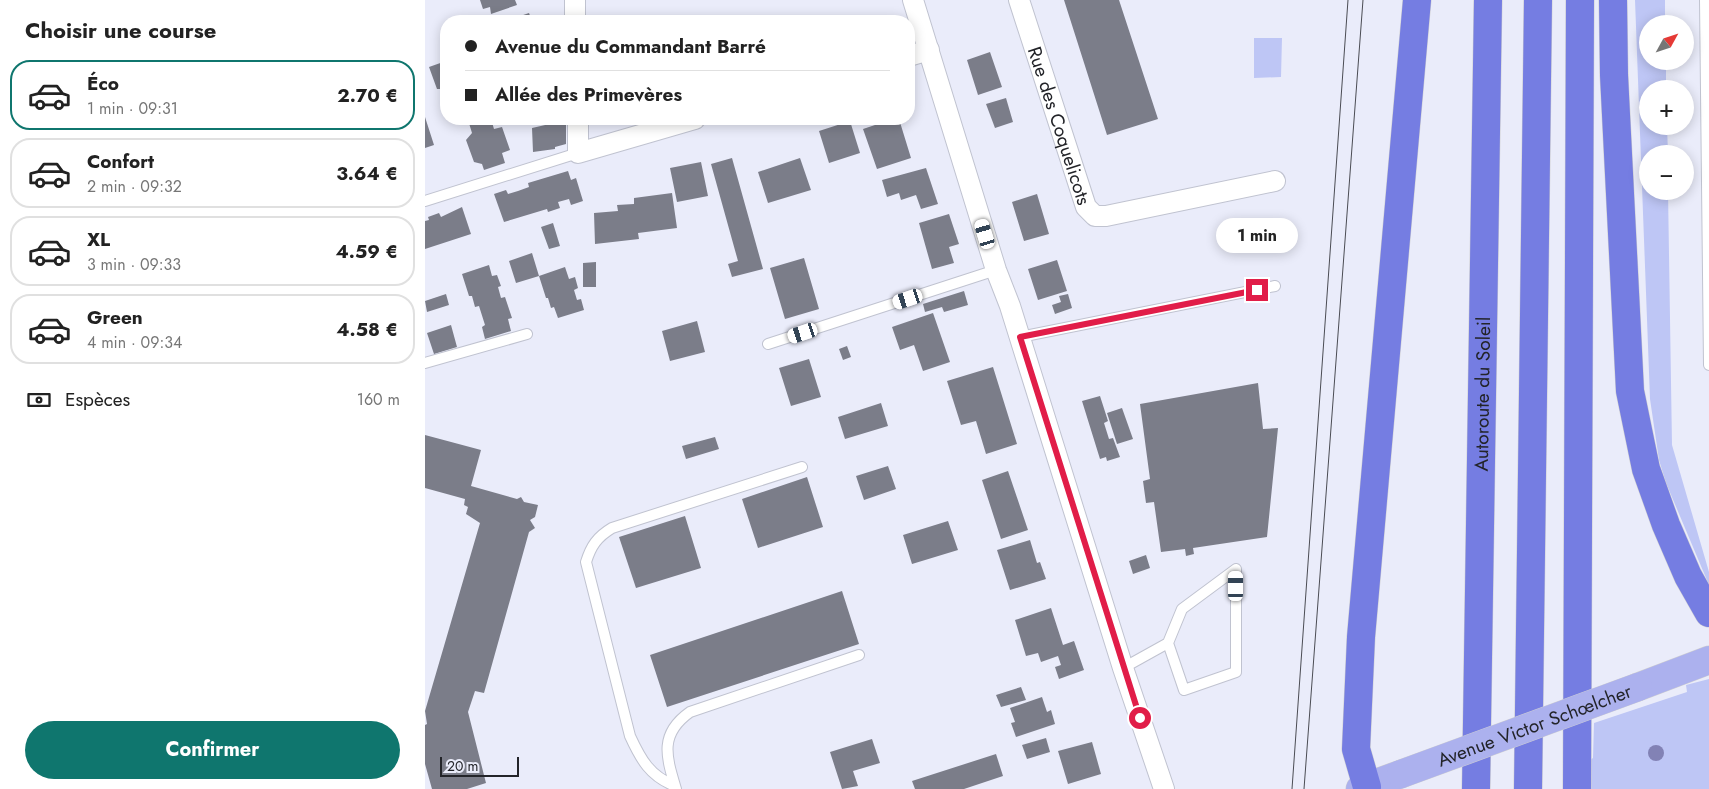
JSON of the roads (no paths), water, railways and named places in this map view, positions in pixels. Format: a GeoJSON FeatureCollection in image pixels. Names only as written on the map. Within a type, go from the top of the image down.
{"type":"FeatureCollection","features":[{"type":"Feature","properties":{"kind":"highway"},"geometry":{"type":"LineString","coordinates":[[1365,788],[1355,749],[1361,647],[1417,0]]}},
{"type":"Feature","properties":{"kind":"highway","name":"Autoroute du Soleil"},"geometry":{"type":"LineString","coordinates":[[1476,789],[1488,0]]}},
{"type":"Feature","properties":{"kind":"highway"},"geometry":{"type":"LineString","coordinates":[[1529,789],[1538,0]]}},
{"type":"Feature","properties":{"kind":"highway"},"geometry":{"type":"LineString","coordinates":[[1577,789],[1580,0]]}},
{"type":"Feature","properties":{"kind":"highway"},"geometry":{"type":"LineString","coordinates":[[1613,0],[1614,85],[1630,391],[1646,469],[1687,576],[1709,613]]}},
{"type":"Feature","properties":{"kind":"main road","name":"Avenue Victor Schœlcher"},"geometry":{"type":"LineString","coordinates":[[1365,788],[1709,660]]}},
{"type":"Feature","properties":{"kind":"street"},"geometry":{"type":"LineString","coordinates":[[575,0],[575,15]]}},
{"type":"Feature","properties":{"kind":"street"},"geometry":{"type":"LineString","coordinates":[[913,0],[996,270],[1020,337],[1123,668],[1164,789]]}},
{"type":"Feature","properties":{"kind":"street","name":"Rue des Coquelicots"},"geometry":{"type":"LineString","coordinates":[[1019,0],[1085,207],[1095,216],[1106,216],[1275,180]]}},
{"type":"Feature","properties":{"kind":"street"},"geometry":{"type":"LineString","coordinates":[[915,54],[929,50]]}},
{"type":"Feature","properties":{"kind":"street"},"geometry":{"type":"LineString","coordinates":[[578,125],[578,153],[674,125]]}},
{"type":"Feature","properties":{"kind":"lane"},"geometry":{"type":"LineString","coordinates":[[1705,0],[1709,365]]}},
{"type":"Feature","properties":{"kind":"lane"},"geometry":{"type":"LineString","coordinates":[[425,201],[578,153]]}},
{"type":"Feature","properties":{"kind":"lane"},"geometry":{"type":"LineString","coordinates":[[768,344],[996,270]]}},
{"type":"Feature","properties":{"kind":"lane"},"geometry":{"type":"LineString","coordinates":[[1020,337],[1275,286]]}},
{"type":"Feature","properties":{"kind":"lane"},"geometry":{"type":"LineString","coordinates":[[425,363],[527,334]]}},
{"type":"Feature","properties":{"kind":"lane"},"geometry":{"type":"LineString","coordinates":[[676,788],[661,781],[650,772],[641,761],[630,736],[586,562],[591,547],[601,535],[612,528],[802,467]]}},
{"type":"Feature","properties":{"kind":"lane"},"geometry":{"type":"LineString","coordinates":[[1123,668],[1168,643],[1182,609],[1236,568],[1236,672],[1184,690],[1168,643]]}},
{"type":"Feature","properties":{"kind":"lane"},"geometry":{"type":"LineString","coordinates":[[676,788],[666,749],[670,734],[678,721],[690,712],[859,655]]}},
{"type":"Feature","properties":{"kind":"tram line"},"geometry":{"type":"LineString","coordinates":[[1292,789],[1348,0]]}},
{"type":"Feature","properties":{"kind":"tram line"},"geometry":{"type":"LineString","coordinates":[[1304,789],[1363,0]]}}]}
